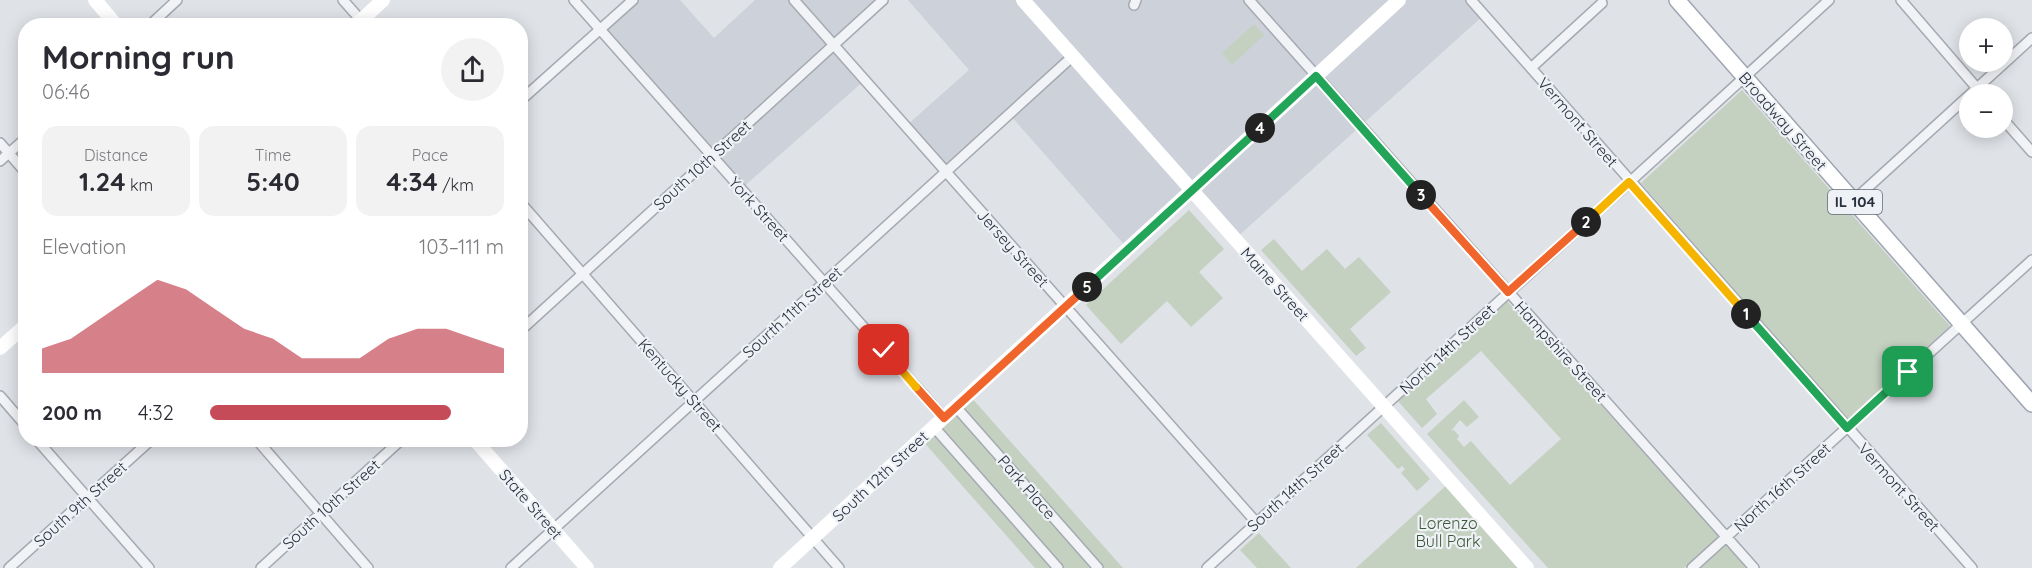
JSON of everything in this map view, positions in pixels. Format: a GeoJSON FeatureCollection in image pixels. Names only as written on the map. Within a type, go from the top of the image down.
{"type":"FeatureCollection","features":[{"type":"Feature","properties":{"kind":"main road","name":"Broadway Street"},"geometry":{"type":"LineString","coordinates":[[1677,0],[2032,404]]}},
{"type":"Feature","properties":{"kind":"street"},"geometry":{"type":"LineString","coordinates":[[95,0],[110,18]]}},
{"type":"Feature","properties":{"kind":"street"},"geometry":{"type":"LineString","coordinates":[[158,18],[177,0]]}},
{"type":"Feature","properties":{"kind":"street"},"geometry":{"type":"LineString","coordinates":[[344,0],[357,18]]}},
{"type":"Feature","properties":{"kind":"street"},"geometry":{"type":"LineString","coordinates":[[366,18],[383,0]]}},
{"type":"Feature","properties":{"kind":"street","name":"York Street"},"geometry":{"type":"LineString","coordinates":[[574,0],[824,283],[939,423]]}},
{"type":"Feature","properties":{"kind":"street"},"geometry":{"type":"LineString","coordinates":[[528,94],[633,0]]}},
{"type":"Feature","properties":{"kind":"street","name":"Jersey Street"},"geometry":{"type":"LineString","coordinates":[[794,0],[1256,522]]}},
{"type":"Feature","properties":{"kind":"street","name":"South 10th Street"},"geometry":{"type":"LineString","coordinates":[[528,324],[883,0]]}},
{"type":"Feature","properties":{"kind":"street","name":"Maine Street"},"geometry":{"type":"LineString","coordinates":[[1023,0],[1527,568]]}},
{"type":"Feature","properties":{"kind":"street","name":"Hampshire Street"},"geometry":{"type":"LineString","coordinates":[[1249,0],[1754,568]]}},
{"type":"Feature","properties":{"kind":"street","name":"South 12th Street"},"geometry":{"type":"LineString","coordinates":[[780,568],[1400,0]]}},
{"type":"Feature","properties":{"kind":"street","name":"Vermont Street"},"geometry":{"type":"LineString","coordinates":[[1470,0],[1971,568]]}},
{"type":"Feature","properties":{"kind":"street","name":"North 14th Street"},"geometry":{"type":"LineString","coordinates":[[1384,406],[1829,0]]}},
{"type":"Feature","properties":{"kind":"street"},"geometry":{"type":"LineString","coordinates":[[1901,0],[1973,84]]}},
{"type":"Feature","properties":{"kind":"street"},"geometry":{"type":"LineString","coordinates":[[1531,68],[1602,3]]}},
{"type":"Feature","properties":{"kind":"street"},"geometry":{"type":"LineString","coordinates":[[1986,84],[2032,38]]}},
{"type":"Feature","properties":{"kind":"street","name":"Sourth 11th Street"},"geometry":{"type":"LineString","coordinates":[[511,568],[1073,56]]}},
{"type":"Feature","properties":{"kind":"street"},"geometry":{"type":"LineString","coordinates":[[1853,201],[1959,108]]}},
{"type":"Feature","properties":{"kind":"street"},"geometry":{"type":"LineString","coordinates":[[2013,130],[2032,152]]}},
{"type":"Feature","properties":{"kind":"street"},"geometry":{"type":"LineString","coordinates":[[0,143],[18,164]]}},
{"type":"Feature","properties":{"kind":"street"},"geometry":{"type":"LineString","coordinates":[[0,161],[18,145]]}},
{"type":"Feature","properties":{"kind":"street","name":"Kentucky Street"},"geometry":{"type":"LineString","coordinates":[[528,211],[839,568]]}},
{"type":"Feature","properties":{"kind":"street","name":"North 16th Street"},"geometry":{"type":"LineString","coordinates":[[1692,568],[2032,260]]}},
{"type":"Feature","properties":{"kind":"street"},"geometry":{"type":"LineString","coordinates":[[0,348],[18,332]]}},
{"type":"Feature","properties":{"kind":"street"},"geometry":{"type":"LineString","coordinates":[[0,396],[18,417]]}},
{"type":"Feature","properties":{"kind":"street","name":"South 14th Street"},"geometry":{"type":"LineString","coordinates":[[1214,566],[1256,522],[1384,406]]}},
{"type":"Feature","properties":{"kind":"street","name":"Park Place"},"geometry":{"type":"LineString","coordinates":[[956,407],[1098,568]]}},
{"type":"Feature","properties":{"kind":"street","name":"Park Place"},"geometry":{"type":"LineString","coordinates":[[939,423],[1058,568]]}},
{"type":"Feature","properties":{"kind":"street"},"geometry":{"type":"LineString","coordinates":[[43,447],[148,568]]}},
{"type":"Feature","properties":{"kind":"street","name":"South 9th Street"},"geometry":{"type":"LineString","coordinates":[[9,568],[142,447]]}},
{"type":"Feature","properties":{"kind":"street"},"geometry":{"type":"LineString","coordinates":[[262,447],[368,568]]}},
{"type":"Feature","properties":{"kind":"street","name":"South 10th Street"},"geometry":{"type":"LineString","coordinates":[[261,568],[393,447]]}},
{"type":"Feature","properties":{"kind":"street","name":"State Street"},"geometry":{"type":"LineString","coordinates":[[481,447],[586,568]]}},
{"type":"Feature","properties":{"kind":"shaded area"},"geometry":{"type":"Polygon","coordinates":[[[633,0],[680,0],[714,38],[755,0],[883,0],[834,44],[865,80],[741,189],[601,30],[633,0]]]}},
{"type":"Feature","properties":{"kind":"shaded area"},"geometry":{"type":"Polygon","coordinates":[[[908,0],[1470,0],[1484,15],[1235,239],[1192,191],[1128,249],[1010,115],[946,172],[906,126],[969,70],[908,0]]]}},
{"type":"Feature","properties":{"kind":"green space"},"geometry":{"type":"Polygon","coordinates":[[[1254,24],[1264,35],[1232,65],[1222,53],[1254,24]]]}},
{"type":"Feature","properties":{"kind":"green space"},"geometry":{"type":"Polygon","coordinates":[[[1742,90],[1950,326],[1847,419],[1641,183],[1742,90]]]}},
{"type":"Feature","properties":{"kind":"green space"},"geometry":{"type":"Polygon","coordinates":[[[1189,210],[1224,249],[1199,272],[1223,298],[1191,327],[1167,301],[1121,344],[1086,305],[1189,210]]]}},
{"type":"Feature","properties":{"kind":"green space"},"geometry":{"type":"Polygon","coordinates":[[[1274,239],[1302,271],[1327,249],[1345,269],[1359,257],[1391,292],[1350,329],[1366,348],[1356,356],[1261,250],[1274,239]]]}},
{"type":"Feature","properties":{"kind":"green space"},"geometry":{"type":"Polygon","coordinates":[[[1507,301],[1719,536],[1684,568],[1548,568],[1427,434],[1464,400],[1479,417],[1467,427],[1460,420],[1451,431],[1454,430],[1459,436],[1457,439],[1464,447],[1471,441],[1510,485],[1561,439],[1481,351],[1426,399],[1437,414],[1422,428],[1397,400],[1507,301]]]}},
{"type":"Feature","properties":{"kind":"green space"},"geometry":{"type":"Polygon","coordinates":[[[969,395],[1123,568],[1035,568],[921,439],[969,395]]]}},
{"type":"Feature","properties":{"kind":"green space"},"geometry":{"type":"Polygon","coordinates":[[[1381,423],[1430,479],[1417,491],[1401,473],[1405,469],[1402,466],[1398,469],[1367,435],[1381,423]]]}},
{"type":"Feature","properties":{"kind":"green space","name":"Lorenzo Bull Park"},"geometry":{"type":"Polygon","coordinates":[[[1450,482],[1528,568],[1356,568],[1450,482]]]}},
{"type":"Feature","properties":{"kind":"green space"},"geometry":{"type":"Polygon","coordinates":[[[1259,533],[1291,568],[1257,568],[1240,550],[1259,533]]]}},
{"type":"Feature","properties":{"kind":"green space"},"geometry":{"type":"Polygon","coordinates":[[[1726,543],[1748,568],[1699,568],[1726,543]]]}},
{"type":"Feature","properties":{"kind":"route"},"geometry":{"type":"LineString","coordinates":[[884,350],[944,418],[1316,76],[1508,292],[1629,182],[1847,428],[1908,372]]}}]}
